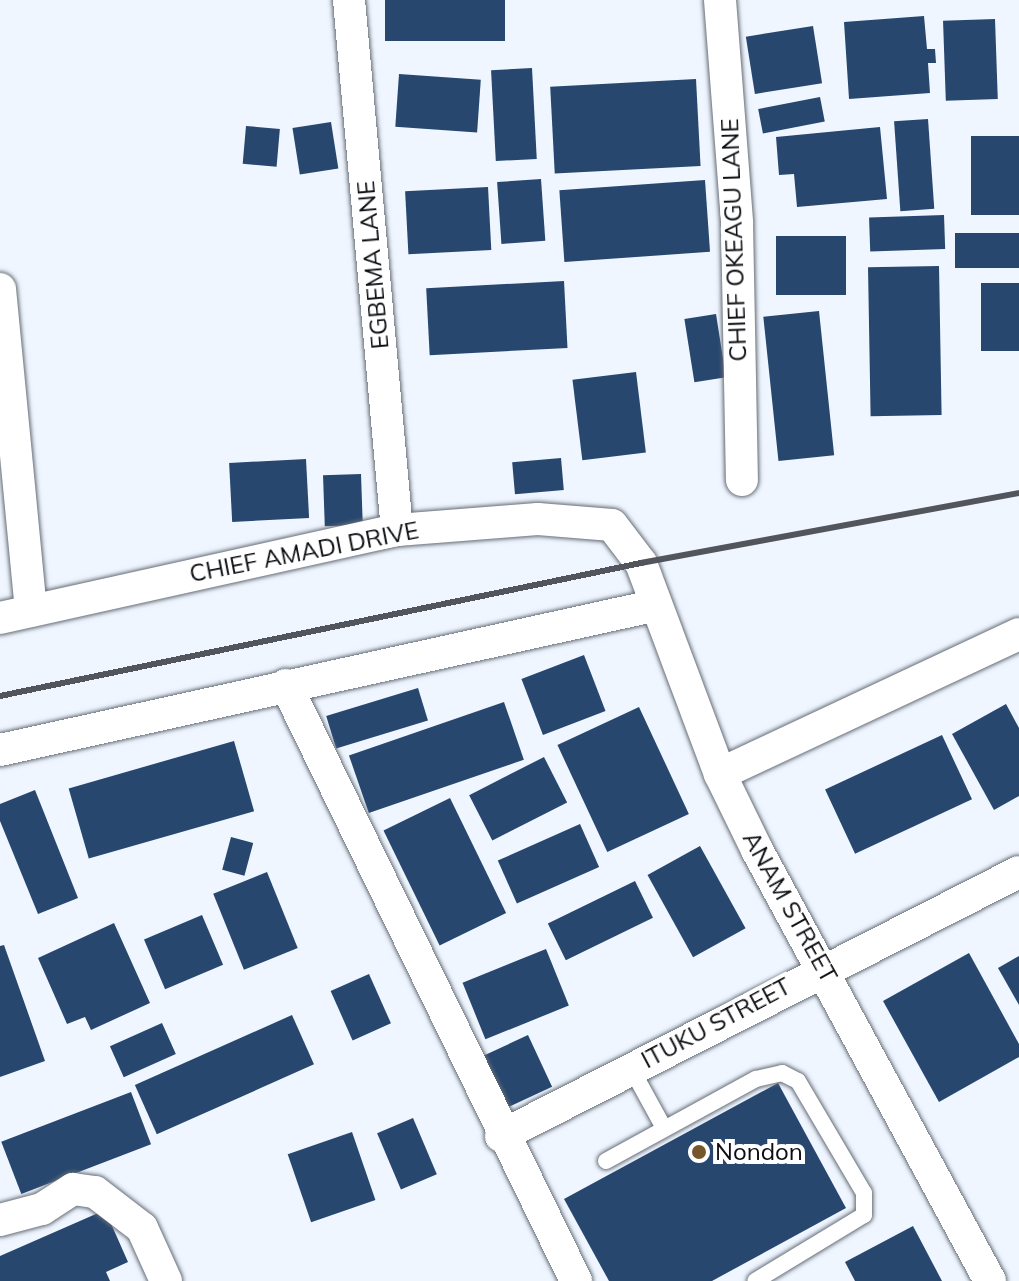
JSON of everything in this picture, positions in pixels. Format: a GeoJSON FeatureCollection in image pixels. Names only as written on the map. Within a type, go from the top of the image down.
{"type":"FeatureCollection","features":[{"type":"Feature","properties":{"kind":"street","name":"EGBEMA LANE"},"geometry":{"type":"LineString","coordinates":[[349,0],[397,530]]}},
{"type":"Feature","properties":{"kind":"street","name":"CHIEF OKEAGU LANE"},"geometry":{"type":"LineString","coordinates":[[720,0],[737,223],[742,480]]}},
{"type":"Feature","properties":{"kind":"street"},"geometry":{"type":"LineString","coordinates":[[0,289],[15,614]]}},
{"type":"Feature","properties":{"kind":"street","name":"CHIEF AMADI DRIVE"},"geometry":{"type":"LineString","coordinates":[[15,614],[397,530],[538,519],[612,525]]}},
{"type":"Feature","properties":{"kind":"street","name":"ANAM STREET"},"geometry":{"type":"LineString","coordinates":[[612,525],[641,563],[653,606],[720,774],[990,1281]]}},
{"type":"Feature","properties":{"kind":"street"},"geometry":{"type":"LineString","coordinates":[[0,750],[653,606]]}},
{"type":"Feature","properties":{"kind":"street"},"geometry":{"type":"LineString","coordinates":[[720,774],[1019,634]]}},
{"type":"Feature","properties":{"kind":"street"},"geometry":{"type":"LineString","coordinates":[[286,685],[501,1136],[576,1281]]}},
{"type":"Feature","properties":{"kind":"street","name":"ITUKU STREET"},"geometry":{"type":"LineString","coordinates":[[501,1136],[823,967],[1019,872]]}},
{"type":"Feature","properties":{"kind":"street"},"geometry":{"type":"LineString","coordinates":[[0,1220],[42,1209],[73,1189],[95,1192],[142,1228],[166,1281]]}},
{"type":"Feature","properties":{"kind":"lane"},"geometry":{"type":"LineString","coordinates":[[631,1068],[664,1128]]}},
{"type":"Feature","properties":{"kind":"lane"},"geometry":{"type":"LineString","coordinates":[[606,1161],[756,1079],[782,1073],[806,1090],[864,1193],[864,1215],[755,1281]]}},
{"type":"Feature","properties":{"kind":"building"},"geometry":{"type":"Polygon","coordinates":[[[385,0],[505,0],[505,41],[385,41],[385,0]]]}},
{"type":"Feature","properties":{"kind":"building"},"geometry":{"type":"Polygon","coordinates":[[[924,16],[927,49],[935,49],[936,63],[928,63],[930,93],[849,99],[844,22],[924,16]]]}},
{"type":"Feature","properties":{"kind":"building"},"geometry":{"type":"Polygon","coordinates":[[[995,19],[998,99],[946,101],[943,21],[995,19]]]}},
{"type":"Feature","properties":{"kind":"building"},"geometry":{"type":"Polygon","coordinates":[[[813,26],[822,83],[755,94],[746,37],[813,26]]]}},
{"type":"Feature","properties":{"kind":"building"},"geometry":{"type":"Polygon","coordinates":[[[532,68],[537,159],[496,161],[491,70],[532,68]]]}},
{"type":"Feature","properties":{"kind":"building"},"geometry":{"type":"Polygon","coordinates":[[[399,74],[481,80],[477,133],[395,127],[399,74]]]}},
{"type":"Feature","properties":{"kind":"building"},"geometry":{"type":"Polygon","coordinates":[[[696,79],[701,166],[555,174],[550,87],[696,79]]]}},
{"type":"Feature","properties":{"kind":"building"},"geometry":{"type":"Polygon","coordinates":[[[820,97],[825,122],[763,134],[758,109],[820,97]]]}},
{"type":"Feature","properties":{"kind":"building"},"geometry":{"type":"Polygon","coordinates":[[[928,119],[934,209],[900,211],[894,121],[928,119]]]}},
{"type":"Feature","properties":{"kind":"building"},"geometry":{"type":"Polygon","coordinates":[[[331,122],[338,168],[300,175],[292,128],[331,122]]]}},
{"type":"Feature","properties":{"kind":"building"},"geometry":{"type":"Polygon","coordinates":[[[246,126],[280,129],[277,167],[243,164],[246,126]]]}},
{"type":"Feature","properties":{"kind":"building"},"geometry":{"type":"Polygon","coordinates":[[[880,127],[887,199],[797,207],[794,174],[779,175],[776,137],[880,127]]]}},
{"type":"Feature","properties":{"kind":"building"},"geometry":{"type":"Polygon","coordinates":[[[971,136],[1019,136],[1019,215],[971,215],[971,136]]]}},
{"type":"Feature","properties":{"kind":"building"},"geometry":{"type":"Polygon","coordinates":[[[541,179],[545,241],[501,244],[497,182],[541,179]]]}},
{"type":"Feature","properties":{"kind":"building"},"geometry":{"type":"Polygon","coordinates":[[[705,180],[710,252],[564,262],[559,190],[705,180]]]}},
{"type":"Feature","properties":{"kind":"building"},"geometry":{"type":"Polygon","coordinates":[[[488,187],[491,250],[408,254],[405,191],[488,187]]]}},
{"type":"Feature","properties":{"kind":"building"},"geometry":{"type":"Polygon","coordinates":[[[944,215],[945,249],[870,252],[869,218],[944,215]]]}},
{"type":"Feature","properties":{"kind":"building"},"geometry":{"type":"Polygon","coordinates":[[[955,233],[1019,233],[1019,268],[955,268],[955,233]]]}},
{"type":"Feature","properties":{"kind":"building"},"geometry":{"type":"Polygon","coordinates":[[[776,236],[846,236],[846,295],[776,295],[776,236]]]}},
{"type":"Feature","properties":{"kind":"building"},"geometry":{"type":"Polygon","coordinates":[[[939,266],[942,415],[871,416],[868,267],[939,266]]]}},
{"type":"Feature","properties":{"kind":"building"},"geometry":{"type":"Polygon","coordinates":[[[564,281],[568,348],[430,355],[426,288],[564,281]]]}},
{"type":"Feature","properties":{"kind":"building"},"geometry":{"type":"Polygon","coordinates":[[[981,283],[1019,283],[1019,351],[981,351],[981,283]]]}},
{"type":"Feature","properties":{"kind":"building"},"geometry":{"type":"Polygon","coordinates":[[[819,311],[834,455],[778,461],[763,317],[819,311]]]}},
{"type":"Feature","properties":{"kind":"building"},"geometry":{"type":"Polygon","coordinates":[[[716,314],[726,377],[694,382],[684,319],[716,314]]]}},
{"type":"Feature","properties":{"kind":"building"},"geometry":{"type":"Polygon","coordinates":[[[636,372],[646,452],[582,460],[572,380],[636,372]]]}},
{"type":"Feature","properties":{"kind":"building"},"geometry":{"type":"Polygon","coordinates":[[[561,458],[564,490],[515,494],[512,462],[561,458]]]}},
{"type":"Feature","properties":{"kind":"building"},"geometry":{"type":"Polygon","coordinates":[[[306,459],[309,518],[232,522],[229,463],[306,459]]]}},
{"type":"Feature","properties":{"kind":"building"},"geometry":{"type":"Polygon","coordinates":[[[361,474],[363,525],[325,526],[323,475],[361,474]]]}},
{"type":"Feature","properties":{"kind":"building"},"geometry":{"type":"Polygon","coordinates":[[[584,655],[606,711],[543,735],[521,679],[584,655]]]}},
{"type":"Feature","properties":{"kind":"building"},"geometry":{"type":"Polygon","coordinates":[[[418,688],[428,721],[336,749],[326,716],[418,688]]]}},
{"type":"Feature","properties":{"kind":"building"},"geometry":{"type":"Polygon","coordinates":[[[504,702],[524,760],[369,813],[349,755],[504,702]]]}},
{"type":"Feature","properties":{"kind":"building"},"geometry":{"type":"Polygon","coordinates":[[[1006,704],[1019,728],[1019,796],[994,810],[952,734],[1006,704]]]}},
{"type":"Feature","properties":{"kind":"building"},"geometry":{"type":"Polygon","coordinates":[[[639,707],[689,814],[607,852],[557,745],[639,707]]]}},
{"type":"Feature","properties":{"kind":"building"},"geometry":{"type":"Polygon","coordinates":[[[942,735],[972,799],[855,854],[825,790],[942,735]]]}},
{"type":"Feature","properties":{"kind":"building"},"geometry":{"type":"Polygon","coordinates":[[[234,741],[254,811],[89,859],[69,788],[234,741]]]}},
{"type":"Feature","properties":{"kind":"building"},"geometry":{"type":"Polygon","coordinates":[[[544,757],[567,802],[492,841],[469,795],[544,757]]]}},
{"type":"Feature","properties":{"kind":"building"},"geometry":{"type":"Polygon","coordinates":[[[35,790],[78,898],[38,914],[0,821],[0,804],[35,790]]]}},
{"type":"Feature","properties":{"kind":"building"},"geometry":{"type":"Polygon","coordinates":[[[450,798],[506,913],[440,945],[383,830],[450,798]]]}},
{"type":"Feature","properties":{"kind":"building"},"geometry":{"type":"Polygon","coordinates":[[[580,824],[599,867],[517,904],[498,861],[580,824]]]}},
{"type":"Feature","properties":{"kind":"building"},"geometry":{"type":"Polygon","coordinates":[[[231,837],[253,843],[244,876],[222,870],[231,837]]]}},
{"type":"Feature","properties":{"kind":"building"},"geometry":{"type":"Polygon","coordinates":[[[700,846],[746,928],[693,957],[648,875],[700,846]]]}},
{"type":"Feature","properties":{"kind":"building"},"geometry":{"type":"Polygon","coordinates":[[[267,872],[298,948],[244,970],[213,894],[267,872]]]}},
{"type":"Feature","properties":{"kind":"building"},"geometry":{"type":"Polygon","coordinates":[[[635,881],[653,918],[566,960],[548,924],[635,881]]]}},
{"type":"Feature","properties":{"kind":"building"},"geometry":{"type":"Polygon","coordinates":[[[202,915],[223,965],[165,989],[144,940],[202,915]]]}},
{"type":"Feature","properties":{"kind":"building"},"geometry":{"type":"Polygon","coordinates":[[[114,923],[150,1003],[91,1030],[85,1017],[67,1024],[38,958],[114,923]]]}},
{"type":"Feature","properties":{"kind":"building"},"geometry":{"type":"Polygon","coordinates":[[[4,945],[45,1061],[0,1077],[0,946],[4,945]]]}},
{"type":"Feature","properties":{"kind":"building"},"geometry":{"type":"Polygon","coordinates":[[[546,949],[569,1006],[485,1039],[463,983],[546,949]]]}},
{"type":"Feature","properties":{"kind":"building"},"geometry":{"type":"Polygon","coordinates":[[[969,953],[1019,1044],[1019,1057],[939,1102],[883,1001],[969,953]]]}},
{"type":"Feature","properties":{"kind":"building"},"geometry":{"type":"Polygon","coordinates":[[[1019,956],[1019,1005],[998,968],[1019,956]]]}},
{"type":"Feature","properties":{"kind":"building"},"geometry":{"type":"Polygon","coordinates":[[[369,974],[391,1023],[353,1040],[331,991],[369,974]]]}},
{"type":"Feature","properties":{"kind":"building"},"geometry":{"type":"Polygon","coordinates":[[[292,1015],[314,1064],[157,1134],[135,1085],[292,1015]]]}},
{"type":"Feature","properties":{"kind":"building"},"geometry":{"type":"Polygon","coordinates":[[[162,1023],[176,1054],[124,1077],[110,1046],[162,1023]]]}},
{"type":"Feature","properties":{"kind":"building"},"geometry":{"type":"Polygon","coordinates":[[[528,1035],[552,1087],[506,1108],[482,1057],[528,1035]]]}},
{"type":"Feature","properties":{"kind":"building"},"geometry":{"type":"Polygon","coordinates":[[[778,1083],[846,1208],[712,1281],[609,1281],[564,1199],[778,1083]]]}},
{"type":"Feature","properties":{"kind":"building"},"geometry":{"type":"Polygon","coordinates":[[[131,1092],[151,1144],[21,1194],[1,1142],[131,1092]]]}},
{"type":"Feature","properties":{"kind":"building"},"geometry":{"type":"Polygon","coordinates":[[[413,1118],[437,1174],[401,1189],[377,1133],[413,1118]]]}},
{"type":"Feature","properties":{"kind":"building"},"geometry":{"type":"Polygon","coordinates":[[[352,1132],[375,1200],[311,1222],[288,1154],[352,1132]]]}},
{"type":"Feature","properties":{"kind":"building"},"geometry":{"type":"Polygon","coordinates":[[[105,1210],[128,1262],[106,1272],[110,1281],[0,1281],[0,1256],[105,1210]]]}},
{"type":"Feature","properties":{"kind":"building"},"geometry":{"type":"Polygon","coordinates":[[[913,1226],[942,1281],[855,1281],[845,1262],[913,1226]]]}},
{"type":"Feature","properties":{"kind":"railway"},"geometry":{"type":"LineString","coordinates":[[0,696],[641,563],[1019,493]]}},
{"type":"Feature","properties":{"kind":"place","name":"Nondon"},"geometry":{"type":"Point","coordinates":[699,1152]}}]}
